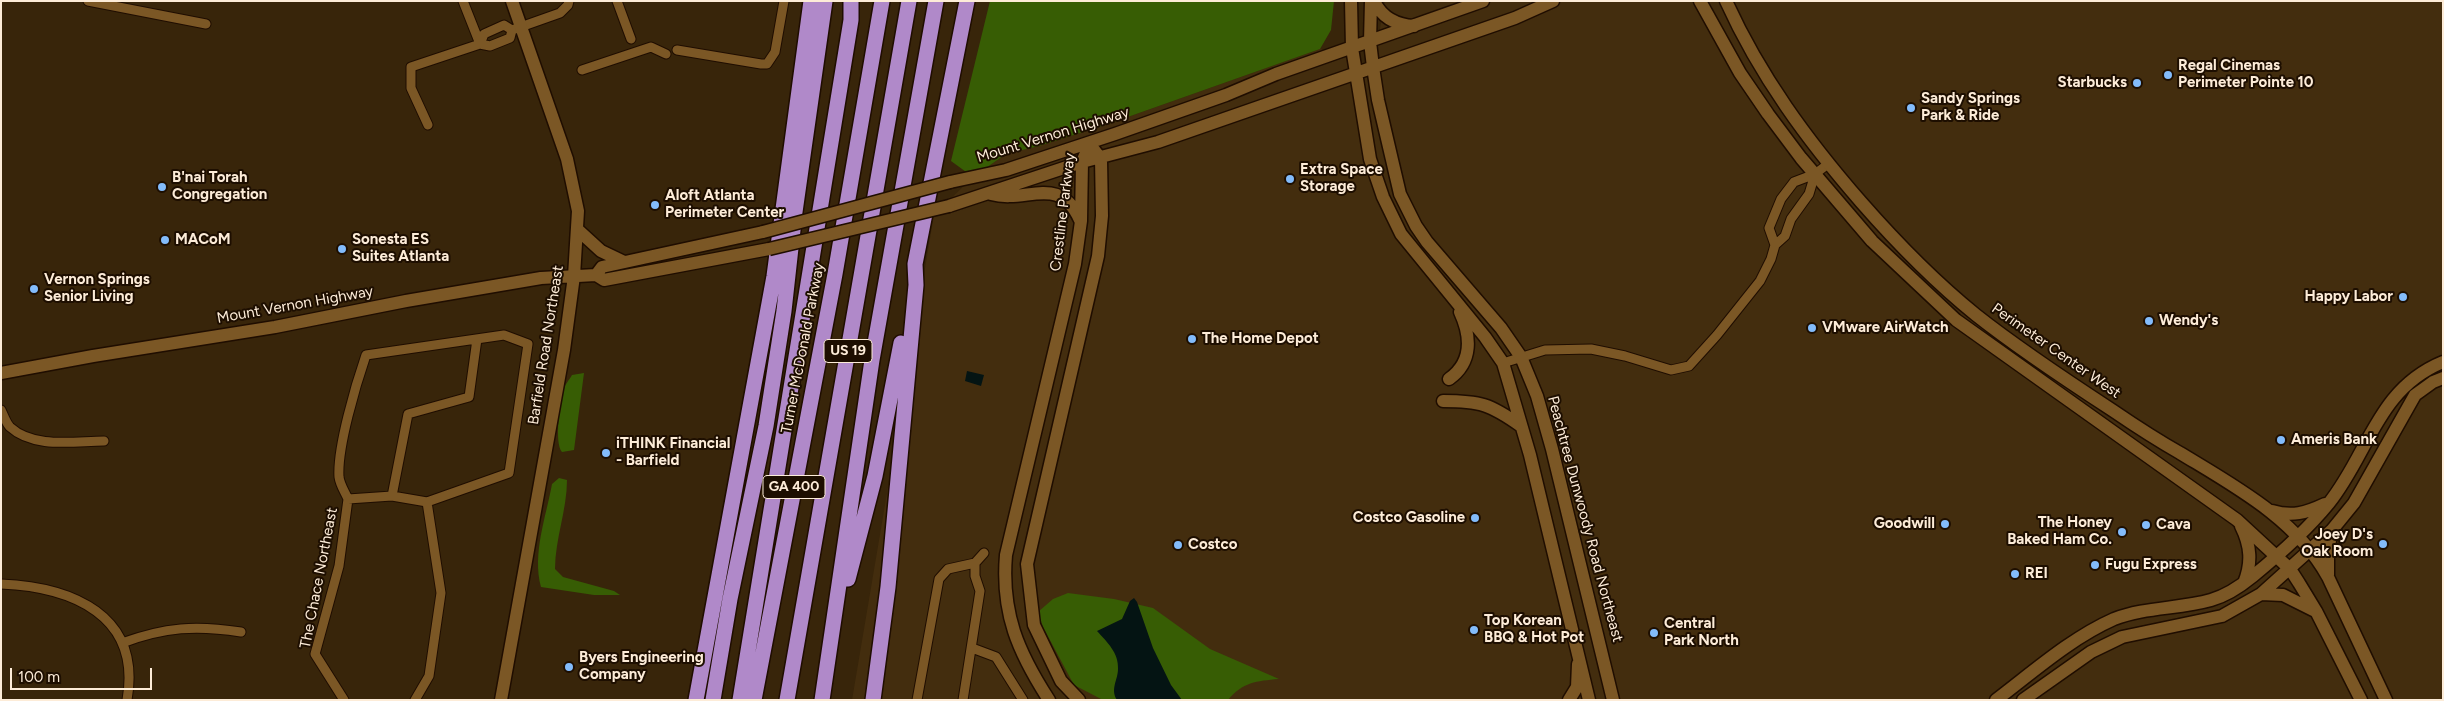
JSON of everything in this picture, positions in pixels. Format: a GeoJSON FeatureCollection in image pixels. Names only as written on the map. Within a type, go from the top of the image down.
{"type":"FeatureCollection","features":[{"type":"Feature","properties":{"kind":"highway"},"geometry":{"type":"LineString","coordinates":[[696,700],[774,276],[811,1]]}},
{"type":"Feature","properties":{"kind":"highway"},"geometry":{"type":"LineString","coordinates":[[714,700],[730,599],[767,417],[784,311],[796,202],[825,1]]}},
{"type":"Feature","properties":{"kind":"highway"},"geometry":{"type":"LineString","coordinates":[[740,700],[828,170],[851,20],[852,1]]}},
{"type":"Feature","properties":{"kind":"highway","name":"Turner McDonald Parkway"},"geometry":{"type":"LineString","coordinates":[[754,700],[835,274],[882,1]]}},
{"type":"Feature","properties":{"kind":"highway","name":"US 19"},"geometry":{"type":"LineString","coordinates":[[787,700],[909,1]]}},
{"type":"Feature","properties":{"kind":"highway","name":"US 19"},"geometry":{"type":"LineString","coordinates":[[822,700],[869,379],[936,1]]}},
{"type":"Feature","properties":{"kind":"highway"},"geometry":{"type":"LineString","coordinates":[[830,640],[875,476],[967,1]]}},
{"type":"Feature","properties":{"kind":"highway"},"geometry":{"type":"LineString","coordinates":[[873,700],[888,587],[916,285],[915,264]]}},
{"type":"Feature","properties":{"kind":"highway"},"geometry":{"type":"LineString","coordinates":[[730,599],[784,426]]}},
{"type":"Feature","properties":{"kind":"main road","name":"Barfield Road Northeast"},"geometry":{"type":"LineString","coordinates":[[501,700],[564,350],[578,230],[576,197],[569,166],[517,28],[512,1]]}},
{"type":"Feature","properties":{"kind":"main road"},"geometry":{"type":"LineString","coordinates":[[1351,1],[1352,48],[1355,74],[1370,159],[1391,216],[1414,252],[1485,337],[1503,363],[1578,649],[1589,700]]}},
{"type":"Feature","properties":{"kind":"main road"},"geometry":{"type":"LineString","coordinates":[[1373,1],[1380,13],[1392,21],[1405,25],[1419,25]]}},
{"type":"Feature","properties":{"kind":"main road","name":"Peachtree Dunwoody Road Northeast"},"geometry":{"type":"LineString","coordinates":[[1373,1],[1370,42],[1373,67],[1391,159],[1400,194],[1407,210],[1427,242],[1501,328],[1521,357],[1537,396],[1552,450],[1613,700]]}},
{"type":"Feature","properties":{"kind":"main road","name":"Mount Vernon Highway"},"geometry":{"type":"LineString","coordinates":[[596,275],[602,267],[764,232],[950,182],[1006,170],[1226,95],[1276,74],[1483,1]]}},
{"type":"Feature","properties":{"kind":"main road"},"geometry":{"type":"LineString","coordinates":[[991,194],[1082,162],[1101,159],[1158,142],[1515,18],[1553,1]]}},
{"type":"Feature","properties":{"kind":"main road"},"geometry":{"type":"LineString","coordinates":[[1700,1],[1740,73],[1768,114],[1815,174],[1872,241],[1950,316],[2238,520],[2290,569],[2316,611],[2361,700]]}},
{"type":"Feature","properties":{"kind":"main road","name":"Perimeter Center West"},"geometry":{"type":"LineString","coordinates":[[1726,1],[1746,43],[1771,86],[1828,164],[1904,249],[1977,316],[2077,387],[2151,436],[2225,480],[2269,510],[2310,549],[2328,577],[2386,700]]}},
{"type":"Feature","properties":{"kind":"main road","name":"Crestline Parkway"},"geometry":{"type":"LineString","coordinates":[[1078,700],[1061,681],[1034,625],[1027,564],[1098,256],[1102,216],[1101,159],[1089,143]]}},
{"type":"Feature","properties":{"kind":"main road","name":"Crestline Parkway"},"geometry":{"type":"LineString","coordinates":[[1049,700],[1030,670],[1016,642],[1008,608],[1004,571],[1006,555],[1075,264],[1081,221],[1082,162],[1089,143]]}},
{"type":"Feature","properties":{"kind":"main road"},"geometry":{"type":"LineString","coordinates":[[991,194],[1013,197],[1038,192],[1054,194],[1071,204],[1081,221]]}},
{"type":"Feature","properties":{"kind":"main road","name":"Mount Vernon Highway"},"geometry":{"type":"LineString","coordinates":[[1,373],[102,354],[275,327],[541,278],[596,275],[604,280],[769,249],[949,206],[991,194]]}},
{"type":"Feature","properties":{"kind":"main road"},"geometry":{"type":"LineString","coordinates":[[578,230],[601,251],[624,262]]}},
{"type":"Feature","properties":{"kind":"main road"},"geometry":{"type":"LineString","coordinates":[[1449,379],[1463,364],[1469,350],[1465,324],[1453,299]]}},
{"type":"Feature","properties":{"kind":"main road"},"geometry":{"type":"LineString","coordinates":[[1996,700],[2076,640],[2114,619],[2145,611],[2212,600],[2244,583],[2298,537],[2329,502],[2347,478],[2374,426],[2404,385],[2424,370],[2443,362]]}},
{"type":"Feature","properties":{"kind":"main road"},"geometry":{"type":"LineString","coordinates":[[2023,700],[2091,652],[2122,637],[2222,616],[2261,594],[2332,530],[2354,502],[2415,396],[2433,382],[2443,378]]}},
{"type":"Feature","properties":{"kind":"main road"},"geometry":{"type":"LineString","coordinates":[[1443,400],[1474,401],[1500,411],[1521,426]]}},
{"type":"Feature","properties":{"kind":"main road"},"geometry":{"type":"LineString","coordinates":[[1041,405],[1063,406]]}},
{"type":"Feature","properties":{"kind":"main road"},"geometry":{"type":"LineString","coordinates":[[2269,510],[2288,515],[2298,514],[2329,502]]}},
{"type":"Feature","properties":{"kind":"main road"},"geometry":{"type":"LineString","coordinates":[[2238,520],[2246,535],[2250,554],[2249,570],[2244,583]]}},
{"type":"Feature","properties":{"kind":"main road"},"geometry":{"type":"LineString","coordinates":[[2328,577],[2328,551],[2332,530]]}},
{"type":"Feature","properties":{"kind":"main road"},"geometry":{"type":"LineString","coordinates":[[2261,594],[2282,595],[2316,611]]}},
{"type":"Feature","properties":{"kind":"main road"},"geometry":{"type":"LineString","coordinates":[[1569,700],[1577,687],[1578,649]]}},
{"type":"Feature","properties":{"kind":"street"},"geometry":{"type":"LineString","coordinates":[[88,1],[206,24]]}},
{"type":"Feature","properties":{"kind":"street"},"geometry":{"type":"LineString","coordinates":[[463,1],[480,44]]}},
{"type":"Feature","properties":{"kind":"street"},"geometry":{"type":"LineString","coordinates":[[480,44],[484,34],[504,25],[517,28],[560,13],[568,5],[569,1]]}},
{"type":"Feature","properties":{"kind":"street"},"geometry":{"type":"LineString","coordinates":[[617,1],[631,39]]}},
{"type":"Feature","properties":{"kind":"street"},"geometry":{"type":"LineString","coordinates":[[678,50],[768,64],[775,52],[784,1]]}},
{"type":"Feature","properties":{"kind":"street"},"geometry":{"type":"LineString","coordinates":[[428,124],[411,88],[411,68],[480,44],[490,46],[510,38],[517,28]]}},
{"type":"Feature","properties":{"kind":"street"},"geometry":{"type":"LineString","coordinates":[[582,70],[651,47],[666,54]]}},
{"type":"Feature","properties":{"kind":"street"},"geometry":{"type":"LineString","coordinates":[[1775,245],[1769,228],[1781,199],[1794,182],[1815,174],[1828,164]]}},
{"type":"Feature","properties":{"kind":"street"},"geometry":{"type":"LineString","coordinates":[[1503,363],[1545,350],[1591,349],[1625,356],[1671,370],[1689,366],[1717,335],[1760,281],[1771,260],[1775,245],[1785,236],[1791,218],[1809,194],[1815,174]]}},
{"type":"Feature","properties":{"kind":"street"},"geometry":{"type":"LineString","coordinates":[[348,499],[339,480],[339,461],[358,380],[366,355],[504,335],[528,344],[509,472],[427,502],[442,593],[429,676],[415,700]]}},
{"type":"Feature","properties":{"kind":"street"},"geometry":{"type":"LineString","coordinates":[[392,496],[408,414],[469,397],[477,339]]}},
{"type":"Feature","properties":{"kind":"street"},"geometry":{"type":"LineString","coordinates":[[1,410],[9,426],[24,437],[46,441],[104,441]]}},
{"type":"Feature","properties":{"kind":"street","name":"The Chace Northeast"},"geometry":{"type":"LineString","coordinates":[[344,700],[315,654],[339,566],[348,499],[392,496],[427,502]]}},
{"type":"Feature","properties":{"kind":"street"},"geometry":{"type":"LineString","coordinates":[[917,700],[939,579],[948,568],[975,563],[984,553]]}},
{"type":"Feature","properties":{"kind":"street"},"geometry":{"type":"LineString","coordinates":[[963,700],[980,591],[975,576],[975,563]]}},
{"type":"Feature","properties":{"kind":"street"},"geometry":{"type":"LineString","coordinates":[[1,584],[76,598],[104,617],[122,643],[129,666],[127,700]]}},
{"type":"Feature","properties":{"kind":"street"},"geometry":{"type":"LineString","coordinates":[[122,643],[148,633],[180,627],[210,627],[241,632]]}},
{"type":"Feature","properties":{"kind":"street"},"geometry":{"type":"LineString","coordinates":[[972,648],[996,657],[1024,700]]}},
{"type":"Feature","properties":{"kind":"shaded area"},"geometry":{"type":"Polygon","coordinates":[[[1385,1],[2443,1],[2443,700],[852,700],[934,215],[973,177],[1006,154],[1039,146],[1108,124],[1320,49],[1373,67],[1385,1]]]}},
{"type":"Feature","properties":{"kind":"shaded area"},"geometry":{"type":"Polygon","coordinates":[[[967,371],[984,375],[981,386],[965,381],[967,371]]]}},
{"type":"Feature","properties":{"kind":"shaded area"},"geometry":{"type":"Polygon","coordinates":[[[1134,598],[1153,648],[1171,685],[1182,700],[1117,700],[1115,696],[1114,688],[1118,673],[1117,658],[1112,648],[1097,631],[1122,619],[1130,601],[1134,598]]]}},
{"type":"Feature","properties":{"kind":"green space"},"geometry":{"type":"Polygon","coordinates":[[[990,1],[1334,1],[1331,30],[1320,49],[1108,124],[1039,146],[1006,154],[973,177],[951,161],[990,1]]]}},
{"type":"Feature","properties":{"kind":"green space"},"geometry":{"type":"Polygon","coordinates":[[[584,373],[574,450],[562,452],[558,440],[558,431],[562,394],[565,385],[572,375],[584,373]]]}},
{"type":"Feature","properties":{"kind":"green space"},"geometry":{"type":"Polygon","coordinates":[[[559,478],[567,480],[555,569],[563,577],[614,591],[620,595],[594,595],[541,587],[538,562],[541,536],[552,484],[559,478]]]}},
{"type":"Feature","properties":{"kind":"green space"},"geometry":{"type":"Polygon","coordinates":[[[1068,593],[1114,599],[1153,608],[1210,649],[1279,679],[1245,686],[1228,700],[1103,700],[1074,685],[1043,627],[1038,612],[1053,599],[1068,593]]]}},
{"type":"Feature","properties":{"kind":"place","name":"Regal Cinemas Perimeter Pointe 10"},"geometry":{"type":"Point","coordinates":[2168,75]}},
{"type":"Feature","properties":{"kind":"place","name":"Starbucks"},"geometry":{"type":"Point","coordinates":[2137,83]}},
{"type":"Feature","properties":{"kind":"place","name":"Sandy Springs Park & Ride"},"geometry":{"type":"Point","coordinates":[1911,108]}},
{"type":"Feature","properties":{"kind":"place","name":"Extra Space Storage"},"geometry":{"type":"Point","coordinates":[1290,179]}},
{"type":"Feature","properties":{"kind":"place","name":"B'nai Torah Congregation"},"geometry":{"type":"Point","coordinates":[162,187]}},
{"type":"Feature","properties":{"kind":"place","name":"Aloft Atlanta Perimeter Center"},"geometry":{"type":"Point","coordinates":[655,205]}},
{"type":"Feature","properties":{"kind":"place","name":"MACoM"},"geometry":{"type":"Point","coordinates":[165,240]}},
{"type":"Feature","properties":{"kind":"place","name":"Sonesta ES Suites Atlanta"},"geometry":{"type":"Point","coordinates":[342,249]}},
{"type":"Feature","properties":{"kind":"place","name":"Vernon Springs Senior Living"},"geometry":{"type":"Point","coordinates":[34,289]}},
{"type":"Feature","properties":{"kind":"place","name":"Happy Labor"},"geometry":{"type":"Point","coordinates":[2403,297]}},
{"type":"Feature","properties":{"kind":"place","name":"Wendy's"},"geometry":{"type":"Point","coordinates":[2149,321]}},
{"type":"Feature","properties":{"kind":"place","name":"VMware AirWatch"},"geometry":{"type":"Point","coordinates":[1812,328]}},
{"type":"Feature","properties":{"kind":"place","name":"The Home Depot"},"geometry":{"type":"Point","coordinates":[1192,339]}},
{"type":"Feature","properties":{"kind":"place","name":"Ameris Bank"},"geometry":{"type":"Point","coordinates":[2281,440]}},
{"type":"Feature","properties":{"kind":"place","name":"iTHINK Financial - Barfield"},"geometry":{"type":"Point","coordinates":[606,453]}},
{"type":"Feature","properties":{"kind":"place","name":"Costco Gasoline"},"geometry":{"type":"Point","coordinates":[1475,518]}},
{"type":"Feature","properties":{"kind":"place","name":"Goodwill"},"geometry":{"type":"Point","coordinates":[1945,524]}},
{"type":"Feature","properties":{"kind":"place","name":"Cava"},"geometry":{"type":"Point","coordinates":[2146,525]}},
{"type":"Feature","properties":{"kind":"place","name":"The Honey Baked Ham Co."},"geometry":{"type":"Point","coordinates":[2122,532]}},
{"type":"Feature","properties":{"kind":"place","name":"Joey D's Oak Room"},"geometry":{"type":"Point","coordinates":[2383,544]}},
{"type":"Feature","properties":{"kind":"place","name":"Costco"},"geometry":{"type":"Point","coordinates":[1178,545]}},
{"type":"Feature","properties":{"kind":"place","name":"Fugu Express"},"geometry":{"type":"Point","coordinates":[2095,565]}},
{"type":"Feature","properties":{"kind":"place","name":"REI"},"geometry":{"type":"Point","coordinates":[2015,574]}},
{"type":"Feature","properties":{"kind":"place","name":"Top Korean BBQ & Hot Pot"},"geometry":{"type":"Point","coordinates":[1474,630]}},
{"type":"Feature","properties":{"kind":"place","name":"Central Park North"},"geometry":{"type":"Point","coordinates":[1654,633]}},
{"type":"Feature","properties":{"kind":"place","name":"Byers Engineering Company"},"geometry":{"type":"Point","coordinates":[569,667]}}]}
